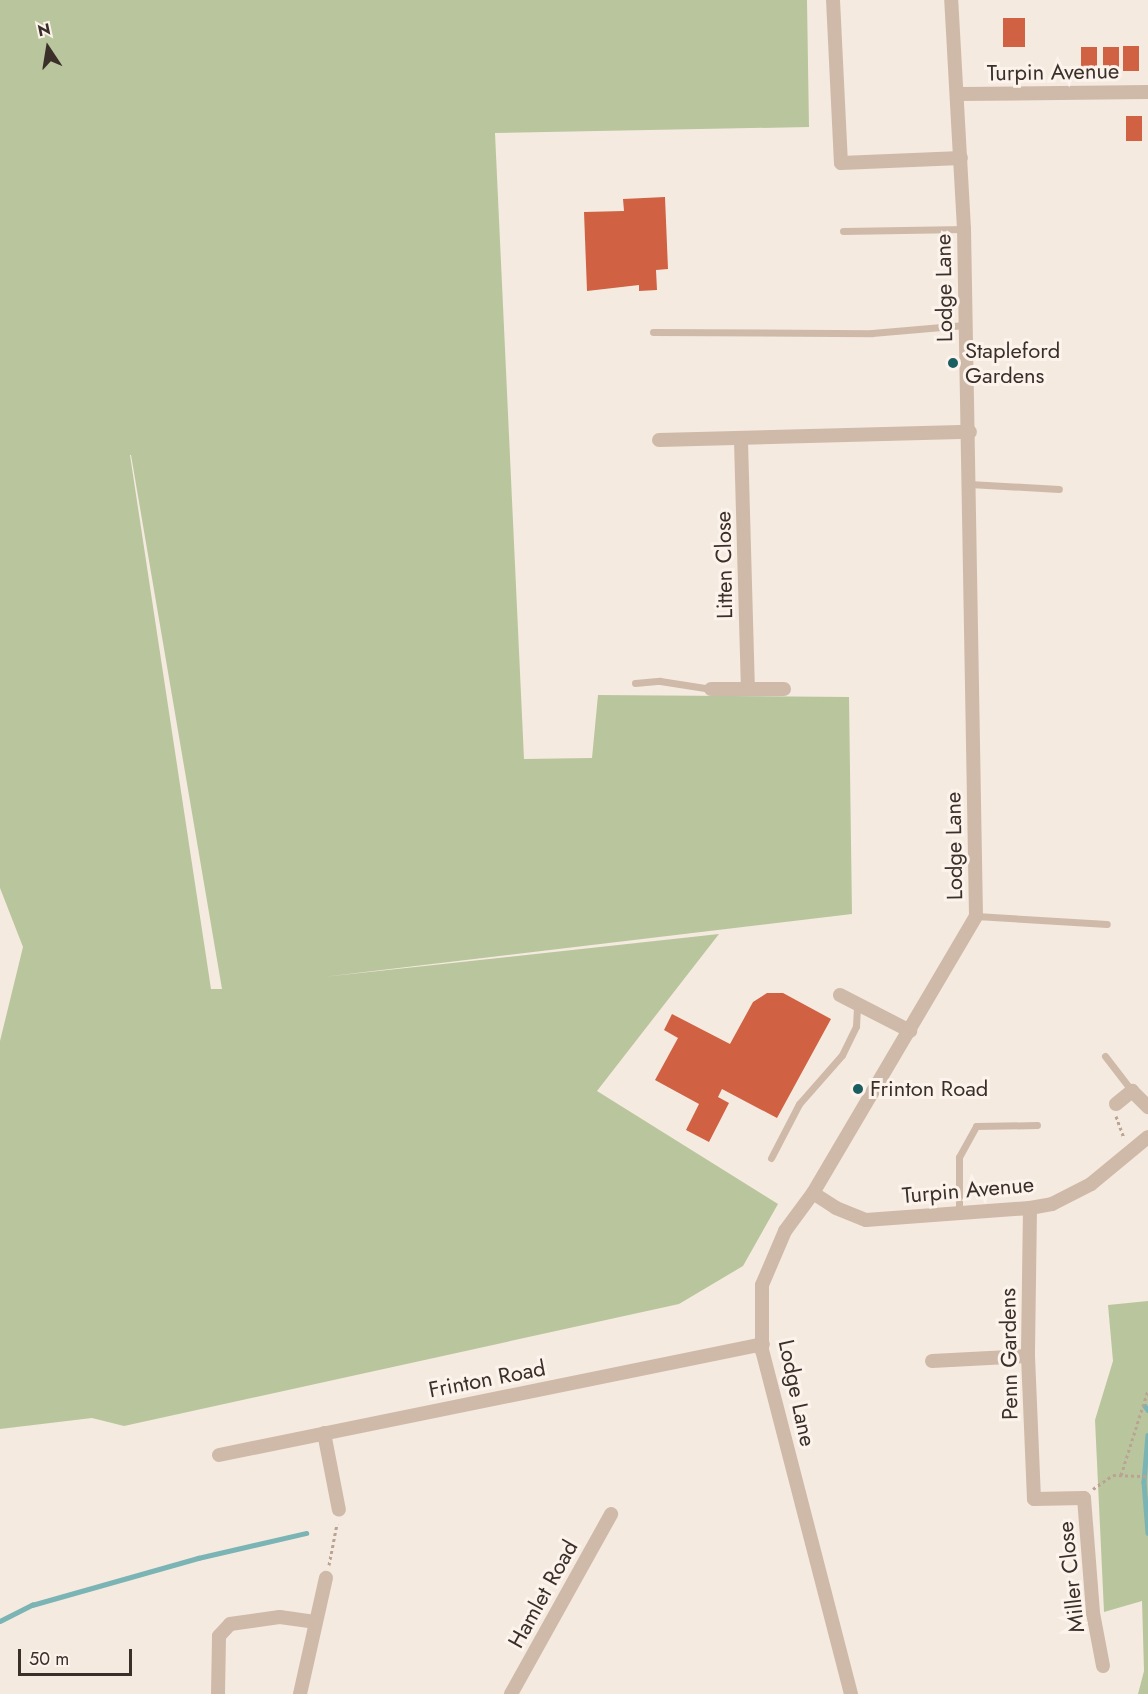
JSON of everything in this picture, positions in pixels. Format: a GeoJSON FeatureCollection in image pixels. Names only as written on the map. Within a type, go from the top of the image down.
{"type":"FeatureCollection","features":[{"type":"Feature","properties":{"kind":"street"},"geometry":{"type":"LineString","coordinates":[[833,0],[841,163],[961,158]]}},
{"type":"Feature","properties":{"kind":"street","name":"Lodge Lane"},"geometry":{"type":"LineString","coordinates":[[850,1694],[763,1344],[762,1285],[785,1231],[813,1193],[976,916],[970,432],[959,94],[951,0]]}},
{"type":"Feature","properties":{"kind":"street","name":"Turpin Avenue"},"geometry":{"type":"LineString","coordinates":[[959,94],[1148,92]]}},
{"type":"Feature","properties":{"kind":"street"},"geometry":{"type":"LineString","coordinates":[[659,440],[741,441],[970,432]]}},
{"type":"Feature","properties":{"kind":"street","name":"Litten Close"},"geometry":{"type":"LineString","coordinates":[[741,441],[748,689]]}},
{"type":"Feature","properties":{"kind":"street"},"geometry":{"type":"LineString","coordinates":[[711,690],[784,689]]}},
{"type":"Feature","properties":{"kind":"street"},"geometry":{"type":"LineString","coordinates":[[840,995],[910,1031]]}},
{"type":"Feature","properties":{"kind":"street"},"geometry":{"type":"LineString","coordinates":[[1114,1106],[1132,1091],[1148,1107]]}},
{"type":"Feature","properties":{"kind":"street","name":"Turpin Avenue"},"geometry":{"type":"LineString","coordinates":[[813,1193],[836,1208],[866,1220],[959,1211],[1030,1208],[1052,1204],[1091,1184],[1148,1137]]}},
{"type":"Feature","properties":{"kind":"street","name":"Penn Gardens"},"geometry":{"type":"LineString","coordinates":[[1030,1208],[1028,1356],[1034,1499]]}},
{"type":"Feature","properties":{"kind":"street","name":"Frinton Road"},"geometry":{"type":"LineString","coordinates":[[219,1455],[763,1344]]}},
{"type":"Feature","properties":{"kind":"street"},"geometry":{"type":"LineString","coordinates":[[932,1361],[1028,1356]]}},
{"type":"Feature","properties":{"kind":"street"},"geometry":{"type":"LineString","coordinates":[[324,1433],[339,1510]]}},
{"type":"Feature","properties":{"kind":"street","name":"Miller Close"},"geometry":{"type":"LineString","coordinates":[[1034,1499],[1084,1498],[1093,1613],[1103,1666]]}},
{"type":"Feature","properties":{"kind":"street","name":"Hamlet Road"},"geometry":{"type":"LineString","coordinates":[[511,1694],[611,1514]]}},
{"type":"Feature","properties":{"kind":"street"},"geometry":{"type":"LineString","coordinates":[[300,1694],[326,1578]]}},
{"type":"Feature","properties":{"kind":"street"},"geometry":{"type":"LineString","coordinates":[[218,1694],[219,1636],[230,1624],[280,1617],[315,1622]]}},
{"type":"Feature","properties":{"kind":"lane"},"geometry":{"type":"LineString","coordinates":[[843,231],[964,229]]}},
{"type":"Feature","properties":{"kind":"lane"},"geometry":{"type":"LineString","coordinates":[[653,332],[872,333],[965,325]]}},
{"type":"Feature","properties":{"kind":"lane"},"geometry":{"type":"LineString","coordinates":[[969,484],[1059,489]]}},
{"type":"Feature","properties":{"kind":"lane"},"geometry":{"type":"LineString","coordinates":[[635,683],[660,681],[711,690]]}},
{"type":"Feature","properties":{"kind":"lane"},"geometry":{"type":"LineString","coordinates":[[976,916],[1107,924]]}},
{"type":"Feature","properties":{"kind":"lane"},"geometry":{"type":"LineString","coordinates":[[771,1158],[799,1104],[842,1055],[856,1026],[857,1004]]}},
{"type":"Feature","properties":{"kind":"lane"},"geometry":{"type":"LineString","coordinates":[[1105,1056],[1132,1091]]}},
{"type":"Feature","properties":{"kind":"lane"},"geometry":{"type":"LineString","coordinates":[[959,1211],[959,1157],[976,1126],[1037,1125]]}},
{"type":"Feature","properties":{"kind":"path"},"geometry":{"type":"LineString","coordinates":[[1114,1106],[1130,1154]]}},
{"type":"Feature","properties":{"kind":"path"},"geometry":{"type":"LineString","coordinates":[[1122,1475],[1148,1390]]}},
{"type":"Feature","properties":{"kind":"path"},"geometry":{"type":"LineString","coordinates":[[1084,1498],[1086,1492],[1100,1487],[1113,1475],[1148,1476]]}},
{"type":"Feature","properties":{"kind":"path"},"geometry":{"type":"LineString","coordinates":[[326,1578],[339,1510]]}},
{"type":"Feature","properties":{"kind":"green space"},"geometry":{"type":"Polygon","coordinates":[[[0,0],[807,0],[809,127],[495,133],[524,759],[592,758],[598,695],[849,697],[852,914],[323,977],[719,934],[597,1091],[778,1204],[743,1266],[679,1304],[124,1426],[92,1418],[0,1429],[0,1041],[23,947],[0,888],[0,0]],[[131,455],[211,989],[222,989],[131,455]]]}},
{"type":"Feature","properties":{"kind":"green space"},"geometry":{"type":"Polygon","coordinates":[[[1148,1301],[1148,1694],[1138,1694],[1144,1671],[1142,1601],[1104,1612],[1095,1420],[1113,1361],[1108,1305],[1148,1301]]]}},
{"type":"Feature","properties":{"kind":"building"},"geometry":{"type":"Polygon","coordinates":[[[1003,18],[1025,18],[1025,47],[1003,47],[1003,18]]]}},
{"type":"Feature","properties":{"kind":"building"},"geometry":{"type":"Polygon","coordinates":[[[1123,46],[1139,46],[1139,71],[1123,71],[1123,46]]]}},
{"type":"Feature","properties":{"kind":"building"},"geometry":{"type":"Polygon","coordinates":[[[1081,47],[1097,47],[1097,72],[1081,72],[1081,47]]]}},
{"type":"Feature","properties":{"kind":"building"},"geometry":{"type":"Polygon","coordinates":[[[1103,47],[1119,47],[1119,72],[1103,72],[1103,47]]]}},
{"type":"Feature","properties":{"kind":"building"},"geometry":{"type":"Polygon","coordinates":[[[1126,116],[1142,116],[1142,141],[1126,141],[1126,116]]]}},
{"type":"Feature","properties":{"kind":"building"},"geometry":{"type":"Polygon","coordinates":[[[665,197],[668,269],[656,270],[657,290],[639,291],[639,285],[587,291],[584,212],[624,211],[623,199],[665,197]]]}},
{"type":"Feature","properties":{"kind":"building"},"geometry":{"type":"Polygon","coordinates":[[[767,993],[783,993],[831,1019],[777,1118],[722,1089],[718,1097],[729,1103],[709,1142],[686,1130],[699,1104],[655,1080],[678,1038],[664,1030],[672,1014],[730,1044],[753,1002],[767,993]]]}},
{"type":"Feature","properties":{"kind":"waterway"},"geometry":{"type":"LineString","coordinates":[[1145,1406],[1148,1410]]}},
{"type":"Feature","properties":{"kind":"waterway"},"geometry":{"type":"LineString","coordinates":[[1148,1435],[1144,1482],[1148,1533]]}},
{"type":"Feature","properties":{"kind":"waterway"},"geometry":{"type":"LineString","coordinates":[[0,1621],[32,1605],[198,1558],[306,1533]]}},
{"type":"Feature","properties":{"kind":"place","name":"Stapleford Gardens"},"geometry":{"type":"Point","coordinates":[953,363]}},
{"type":"Feature","properties":{"kind":"place","name":"Frinton Road"},"geometry":{"type":"Point","coordinates":[858,1089]}}]}
